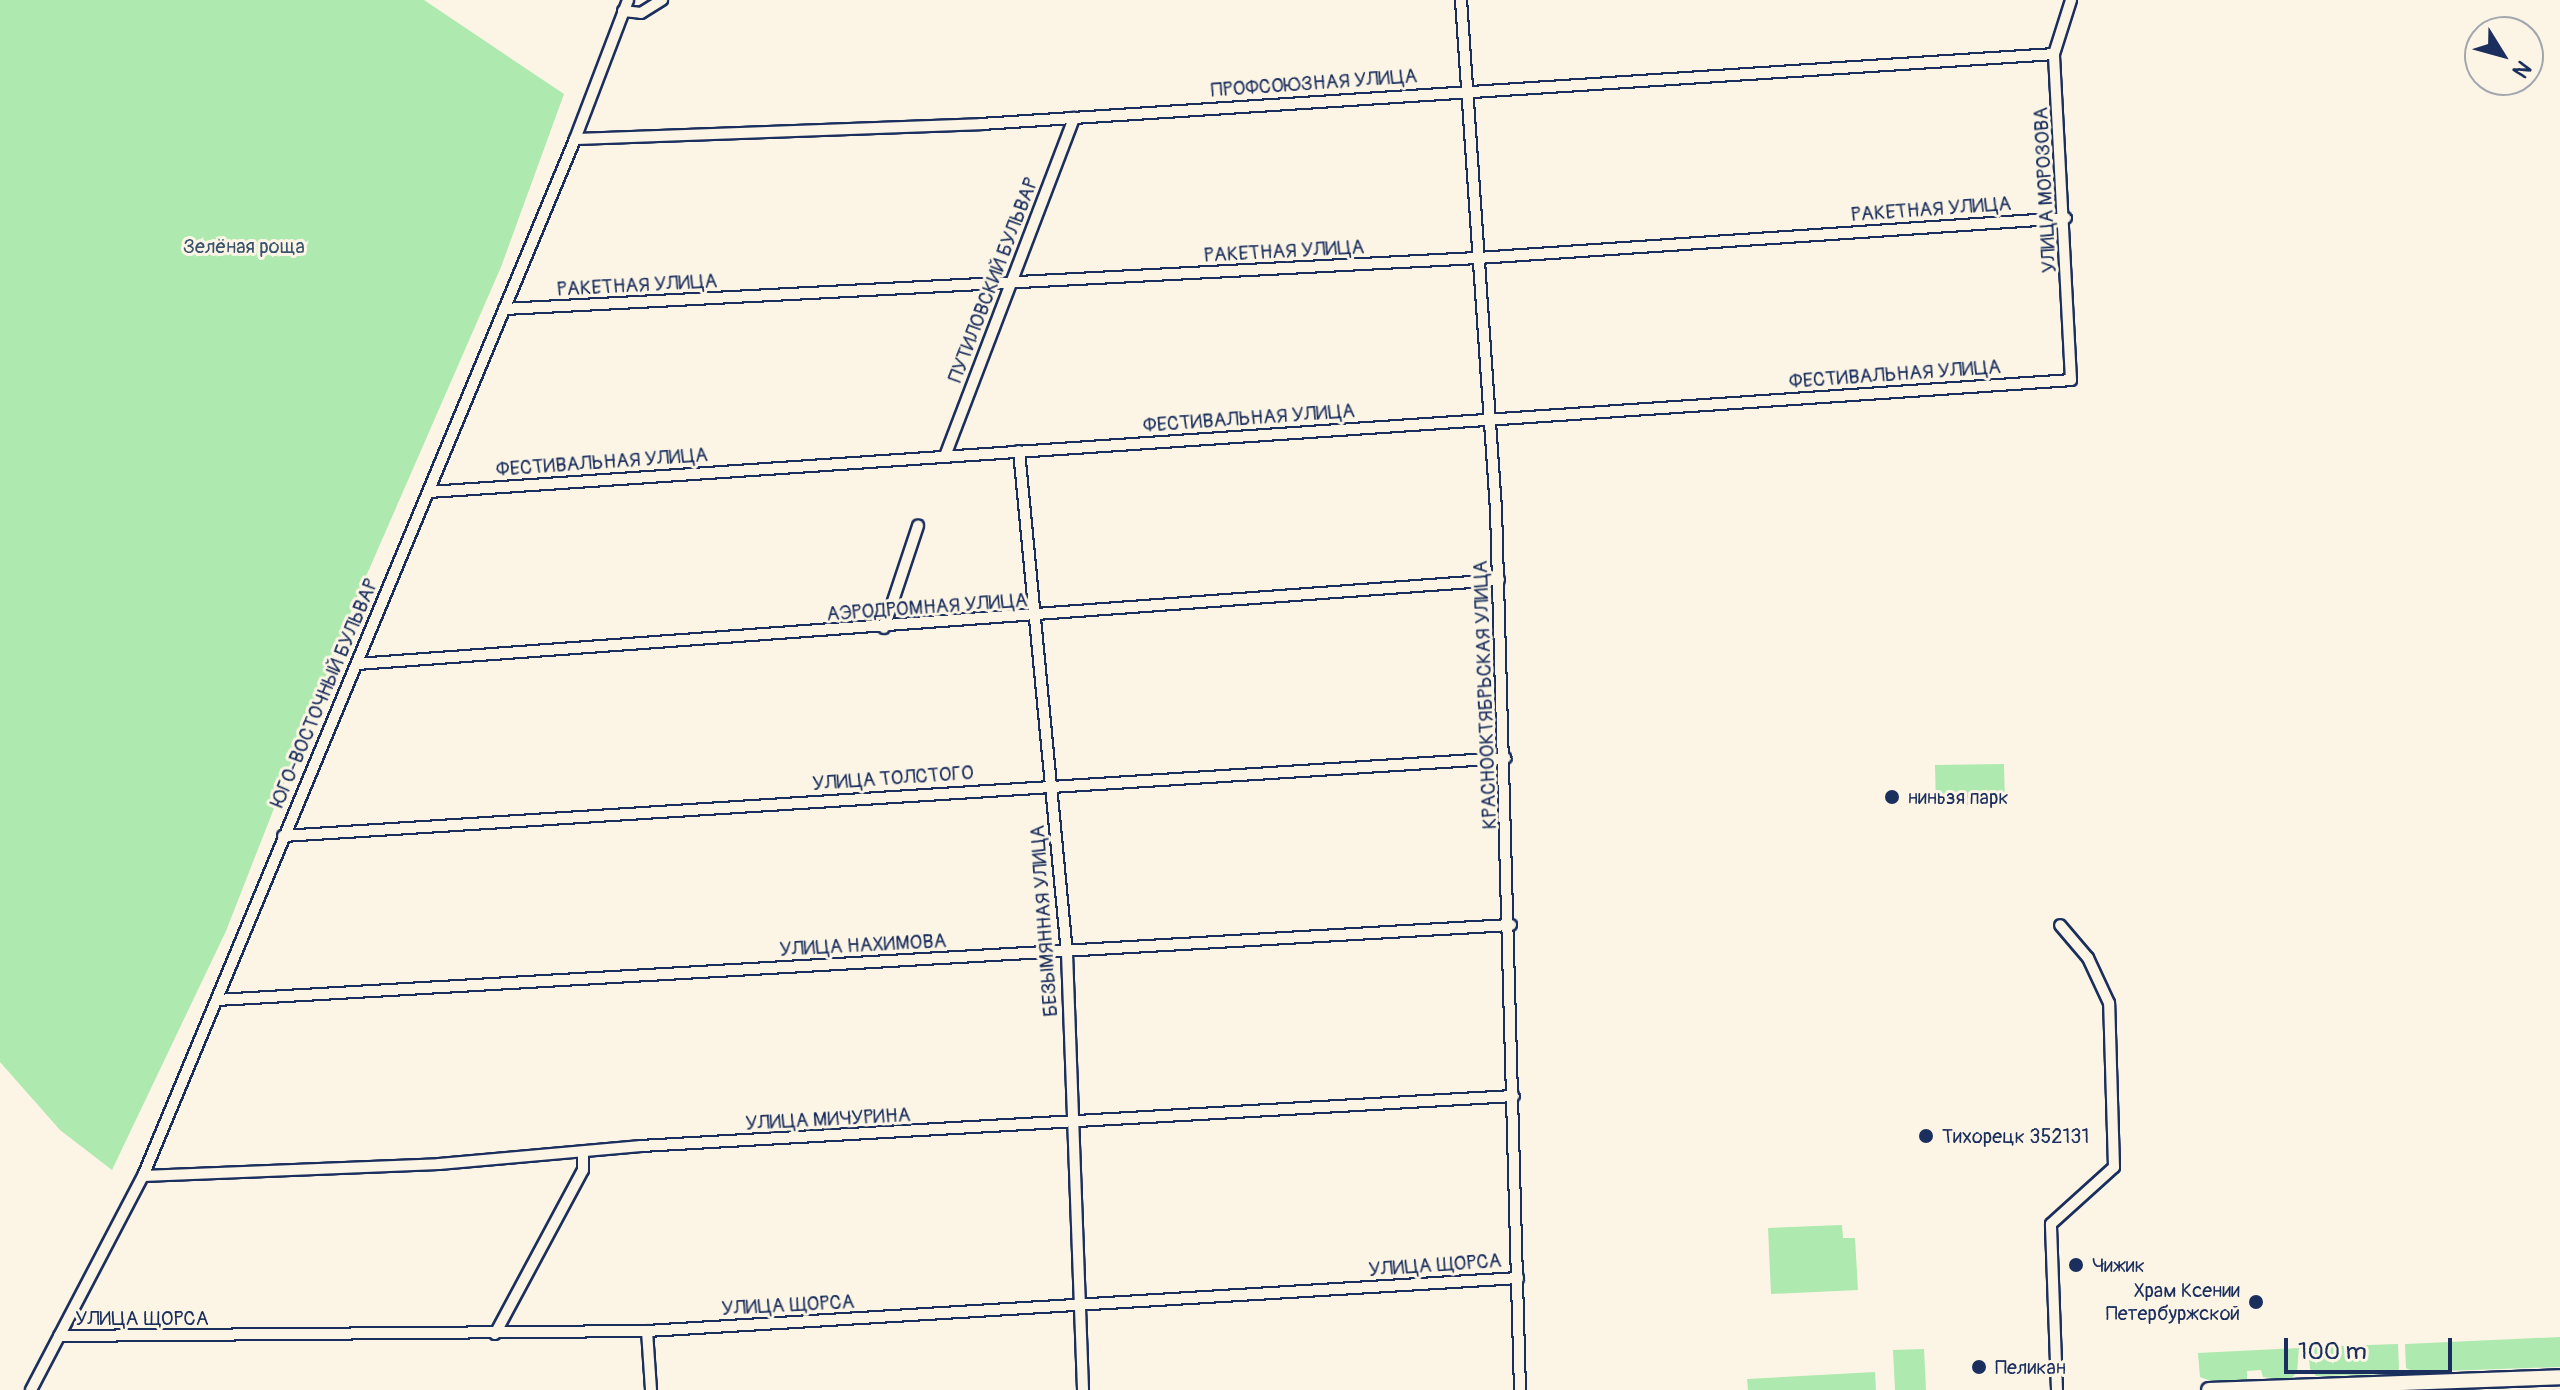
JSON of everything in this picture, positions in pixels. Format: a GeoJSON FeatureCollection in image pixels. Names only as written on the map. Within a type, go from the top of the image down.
{"type":"FeatureCollection","features":[{"type":"Feature","properties":{"kind":"main road"},"geometry":{"type":"LineString","coordinates":[[2209,1390],[2560,1377]]}},
{"type":"Feature","properties":{"kind":"street","name":"ЮГО-ВОСТОЧНЫЙ БУЛЬВАР"},"geometry":{"type":"LineString","coordinates":[[31,1390],[143,1176],[575,139],[628,0]]}},
{"type":"Feature","properties":{"kind":"street"},"geometry":{"type":"LineString","coordinates":[[623,11],[641,13],[662,0]]}},
{"type":"Feature","properties":{"kind":"street","name":"КРАСНООКТЯБРЬСКАЯ УЛИЦА"},"geometry":{"type":"LineString","coordinates":[[1461,0],[1464,90],[1499,580],[1511,925],[1520,1390]]}},
{"type":"Feature","properties":{"kind":"street","name":"УЛИЦА МОРОЗОВА"},"geometry":{"type":"LineString","coordinates":[[2071,0],[2054,54],[2066,218],[2071,380]]}},
{"type":"Feature","properties":{"kind":"street","name":"ПРОФСОЮЗНАЯ УЛИЦА"},"geometry":{"type":"LineString","coordinates":[[575,139],[1074,118],[1464,90],[2054,54]]}},
{"type":"Feature","properties":{"kind":"street","name":"ПУТИЛОВСКИЙ БУЛЬВАР"},"geometry":{"type":"LineString","coordinates":[[945,456],[1074,118]]}},
{"type":"Feature","properties":{"kind":"street","name":"РАКЕТНАЯ УЛИЦА"},"geometry":{"type":"LineString","coordinates":[[504,309],[1478,258],[2066,218]]}},
{"type":"Feature","properties":{"kind":"street","name":"ФЕСТИВАЛЬНАЯ УЛИЦА"},"geometry":{"type":"LineString","coordinates":[[429,492],[2071,380]]}},
{"type":"Feature","properties":{"kind":"street","name":"БЕЗЫМЯННАЯ УЛИЦА"},"geometry":{"type":"LineString","coordinates":[[1019,451],[1067,953],[1083,1390]]}},
{"type":"Feature","properties":{"kind":"street"},"geometry":{"type":"LineString","coordinates":[[884,628],[918,526]]}},
{"type":"Feature","properties":{"kind":"street","name":"АЭРОДРОМНАЯ УЛИЦА"},"geometry":{"type":"LineString","coordinates":[[357,664],[1036,617],[1499,580]]}},
{"type":"Feature","properties":{"kind":"street","name":"УЛИЦА ТОЛСТОГО"},"geometry":{"type":"LineString","coordinates":[[283,836],[1506,758]]}},
{"type":"Feature","properties":{"kind":"street","name":"УЛИЦА НАХИМОВА"},"geometry":{"type":"LineString","coordinates":[[217,1000],[1511,925]]}},
{"type":"Feature","properties":{"kind":"street"},"geometry":{"type":"LineString","coordinates":[[2057,1390],[2051,1224],[2114,1167],[2109,1003],[2088,958],[2060,925]]}},
{"type":"Feature","properties":{"kind":"street","name":"УЛИЦА МИЧУРИНА"},"geometry":{"type":"LineString","coordinates":[[143,1176],[439,1164],[583,1152],[1514,1096]]}},
{"type":"Feature","properties":{"kind":"street"},"geometry":{"type":"LineString","coordinates":[[495,1334],[583,1170],[583,1152]]}},
{"type":"Feature","properties":{"kind":"street","name":"УЛИЦА ЩОРСА"},"geometry":{"type":"LineString","coordinates":[[59,1336],[647,1331],[1518,1278]]}},
{"type":"Feature","properties":{"kind":"street"},"geometry":{"type":"LineString","coordinates":[[647,1331],[651,1390]]}},
{"type":"Feature","properties":{"kind":"green space","name":"Зелёная роща"},"geometry":{"type":"Polygon","coordinates":[[[0,0],[424,0],[564,94],[501,267],[354,604],[226,931],[112,1170],[60,1130],[0,1062],[0,0]]]}},
{"type":"Feature","properties":{"kind":"green space"},"geometry":{"type":"Polygon","coordinates":[[[2004,764],[2005,804],[1936,806],[1935,765],[2004,764]]]}},
{"type":"Feature","properties":{"kind":"green space"},"geometry":{"type":"Polygon","coordinates":[[[1842,1225],[1843,1238],[1855,1238],[1858,1290],[1771,1294],[1768,1228],[1842,1225]]]}},
{"type":"Feature","properties":{"kind":"green space"},"geometry":{"type":"Polygon","coordinates":[[[2560,1337],[2560,1367],[2414,1372],[2406,1368],[2405,1344],[2560,1337]]]}},
{"type":"Feature","properties":{"kind":"green space"},"geometry":{"type":"Polygon","coordinates":[[[2398,1344],[2399,1369],[2394,1374],[2316,1376],[2310,1369],[2308,1347],[2398,1344]]]}},
{"type":"Feature","properties":{"kind":"green space"},"geometry":{"type":"Polygon","coordinates":[[[2299,1348],[2297,1372],[2290,1380],[2263,1377],[2261,1370],[2247,1371],[2247,1380],[2222,1385],[2200,1377],[2198,1353],[2299,1348]]]}},
{"type":"Feature","properties":{"kind":"green space"},"geometry":{"type":"Polygon","coordinates":[[[1924,1349],[1926,1390],[1895,1390],[1893,1350],[1924,1349]]]}},
{"type":"Feature","properties":{"kind":"green space"},"geometry":{"type":"Polygon","coordinates":[[[1875,1372],[1876,1390],[1748,1390],[1747,1379],[1875,1372]]]}},
{"type":"Feature","properties":{"kind":"place","name":"ниньзя парк"},"geometry":{"type":"Point","coordinates":[1892,797]}},
{"type":"Feature","properties":{"kind":"place","name":"Тихорецк 352131"},"geometry":{"type":"Point","coordinates":[1926,1136]}},
{"type":"Feature","properties":{"kind":"place","name":"Чижик"},"geometry":{"type":"Point","coordinates":[2076,1265]}},
{"type":"Feature","properties":{"kind":"place","name":"Храм Ксении Петербуржской"},"geometry":{"type":"Point","coordinates":[2256,1302]}},
{"type":"Feature","properties":{"kind":"place","name":"Пеликан"},"geometry":{"type":"Point","coordinates":[1979,1367]}}]}
